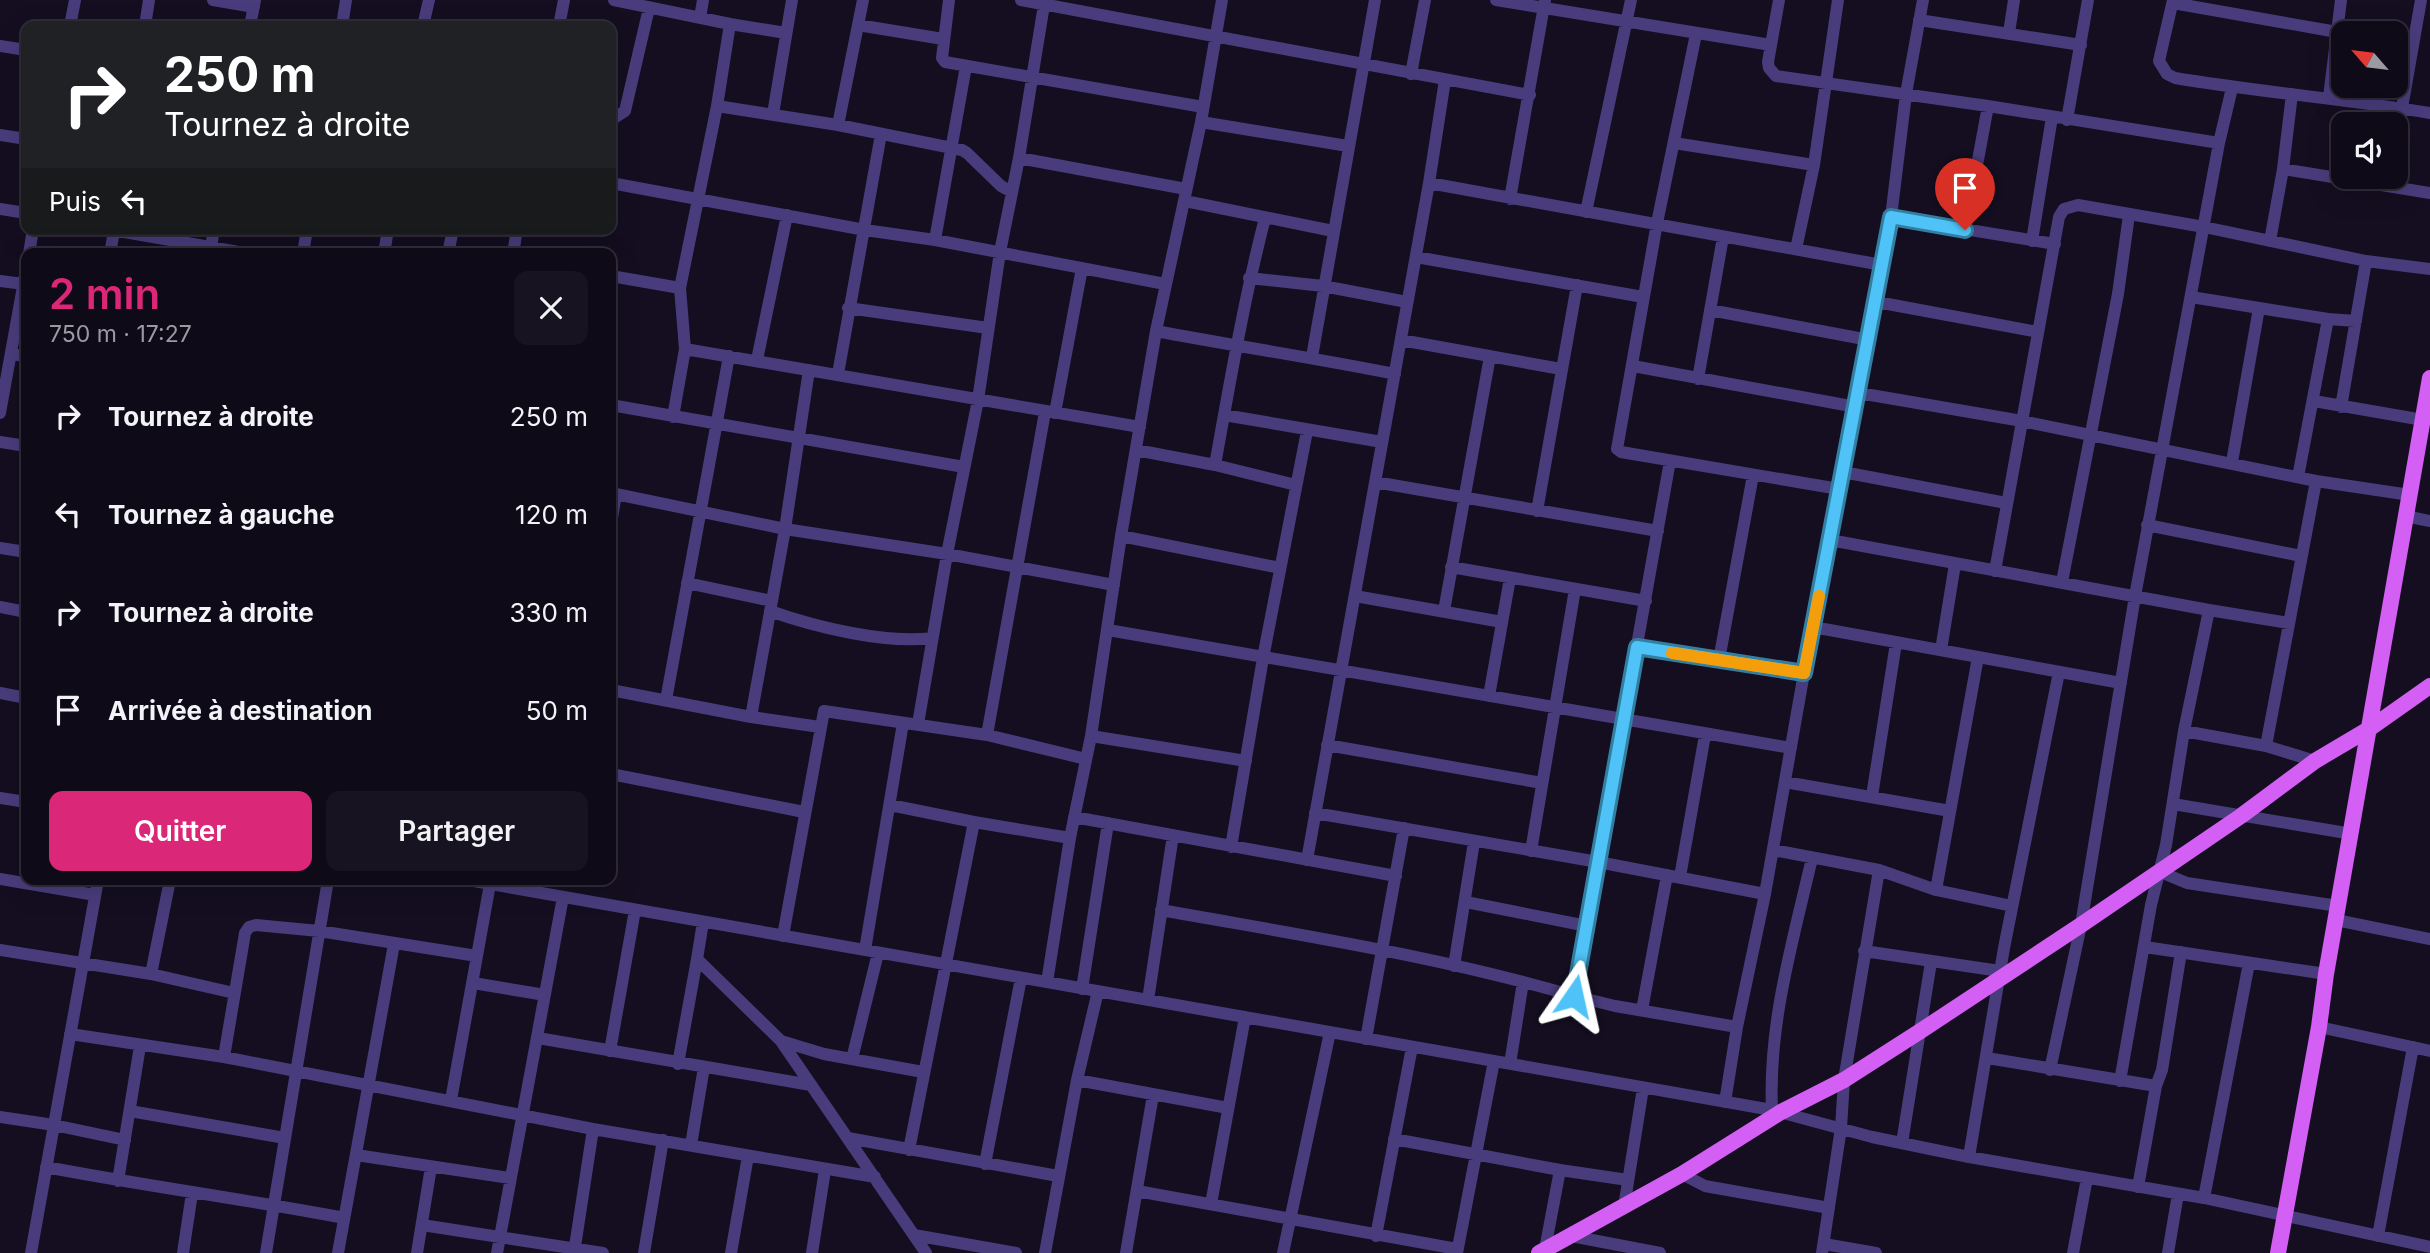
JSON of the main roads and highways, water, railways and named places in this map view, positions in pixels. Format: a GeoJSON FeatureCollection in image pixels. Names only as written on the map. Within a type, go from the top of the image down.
{"type":"FeatureCollection","features":[{"type":"Feature","properties":{"kind":"main road"},"geometry":{"type":"LineString","coordinates":[[2278,1253],[2430,378]]}},
{"type":"Feature","properties":{"kind":"main road"},"geometry":{"type":"LineString","coordinates":[[1542,1251],[1682,1174],[1777,1111],[1844,1080],[1999,976],[2081,925],[2241,816],[2315,761],[2369,729],[2430,686]]}}]}
